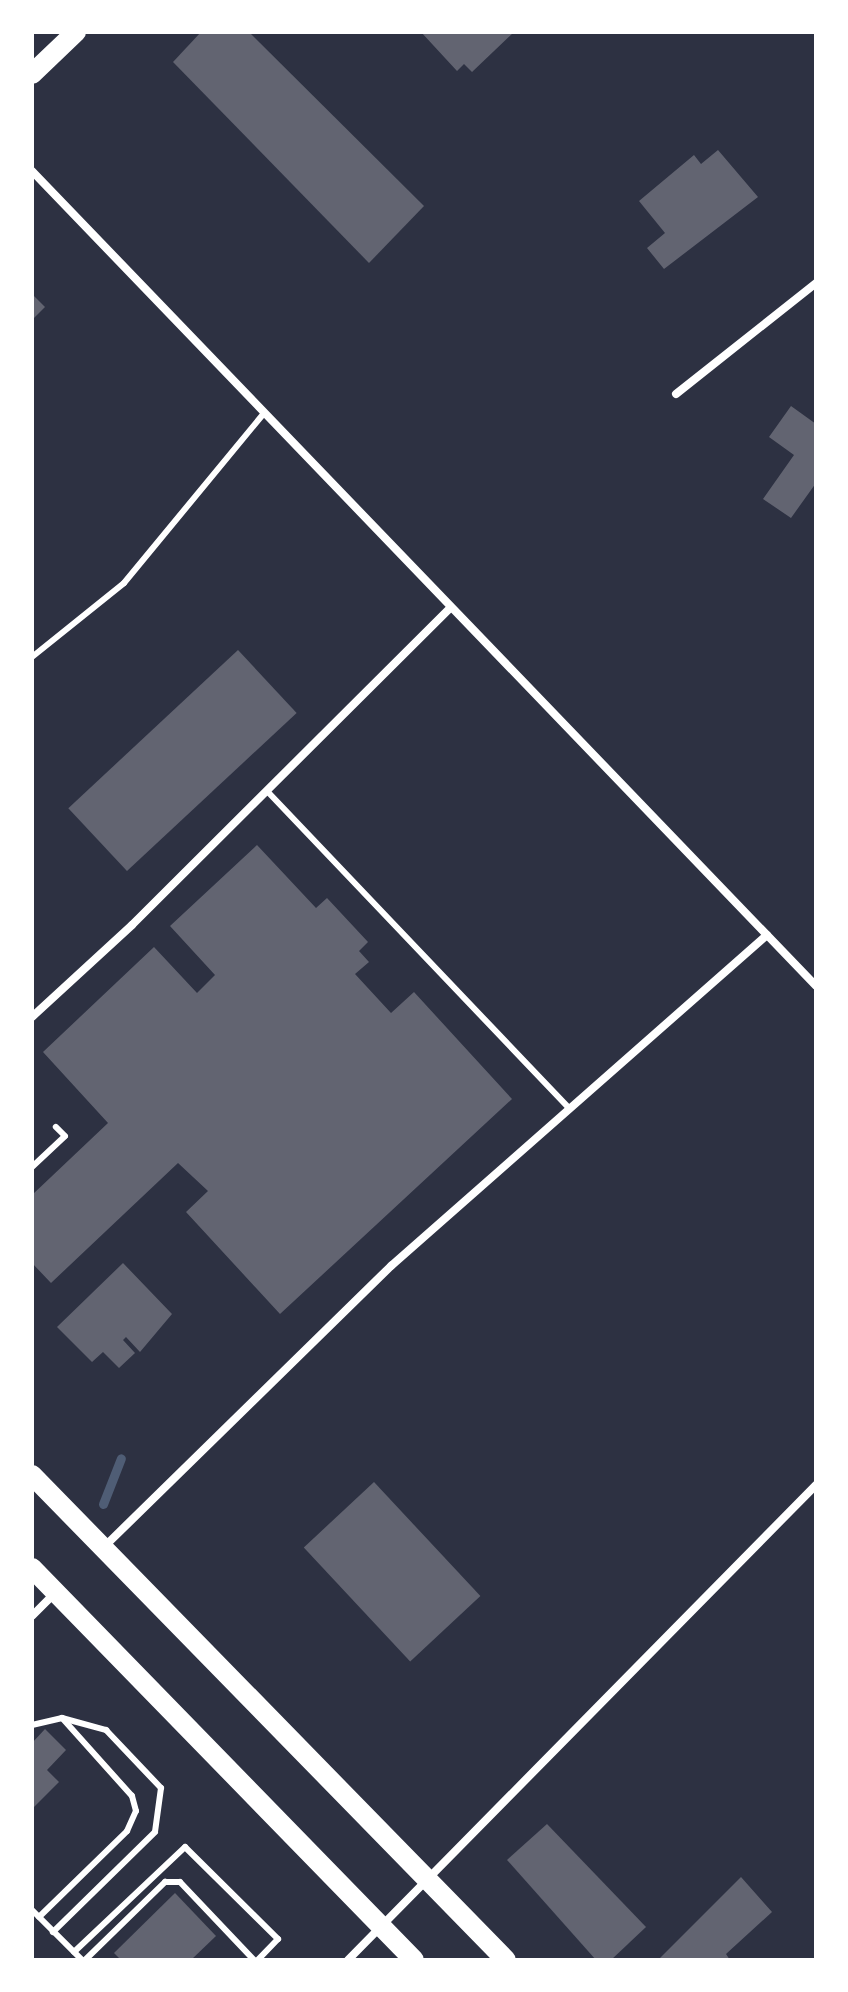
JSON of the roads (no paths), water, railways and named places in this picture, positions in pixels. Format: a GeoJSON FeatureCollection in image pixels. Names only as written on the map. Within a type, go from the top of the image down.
{"type":"FeatureCollection","features":[{"type":"Feature","properties":{"kind":"main road"},"geometry":{"type":"LineString","coordinates":[[32,74],[76,32]]}},
{"type":"Feature","properties":{"kind":"main road"},"geometry":{"type":"LineString","coordinates":[[32,1475],[506,1960]]}},
{"type":"Feature","properties":{"kind":"main road"},"geometry":{"type":"LineString","coordinates":[[32,1568],[414,1960]]}},
{"type":"Feature","properties":{"kind":"street"},"geometry":{"type":"LineString","coordinates":[[32,171],[816,986]]}},
{"type":"Feature","properties":{"kind":"street"},"geometry":{"type":"LineString","coordinates":[[676,394],[816,283]]}},
{"type":"Feature","properties":{"kind":"street"},"geometry":{"type":"LineString","coordinates":[[32,1017],[267,791],[451,607]]}},
{"type":"Feature","properties":{"kind":"street"},"geometry":{"type":"LineString","coordinates":[[104,1547],[391,1266],[767,935]]}},
{"type":"Feature","properties":{"kind":"street"},"geometry":{"type":"LineString","coordinates":[[348,1960],[816,1485]]}},
{"type":"Feature","properties":{"kind":"street"},"geometry":{"type":"LineString","coordinates":[[32,1616],[56,1592]]}},
{"type":"Feature","properties":{"kind":"lane"},"geometry":{"type":"LineString","coordinates":[[32,657],[124,583],[264,413]]}},
{"type":"Feature","properties":{"kind":"lane"},"geometry":{"type":"LineString","coordinates":[[267,791],[569,1108]]}},
{"type":"Feature","properties":{"kind":"lane"},"geometry":{"type":"LineString","coordinates":[[32,1167],[65,1136],[56,1127]]}},
{"type":"Feature","properties":{"kind":"lane"},"geometry":{"type":"LineString","coordinates":[[39,1917],[127,1831],[136,1811],[132,1796],[62,1718]]}},
{"type":"Feature","properties":{"kind":"lane"},"geometry":{"type":"LineString","coordinates":[[32,1725],[62,1718],[106,1730],[161,1788],[162,1806],[155,1832],[53,1932]]}},
{"type":"Feature","properties":{"kind":"lane"},"geometry":{"type":"LineString","coordinates":[[32,1910],[53,1932],[74,1952],[83,1960],[165,1882],[180,1882],[256,1960],[278,1939],[185,1847],[74,1952]]}},
{"type":"Feature","properties":{"kind":"waterway"},"geometry":{"type":"LineString","coordinates":[[103,1504],[121,1458]]}}]}
